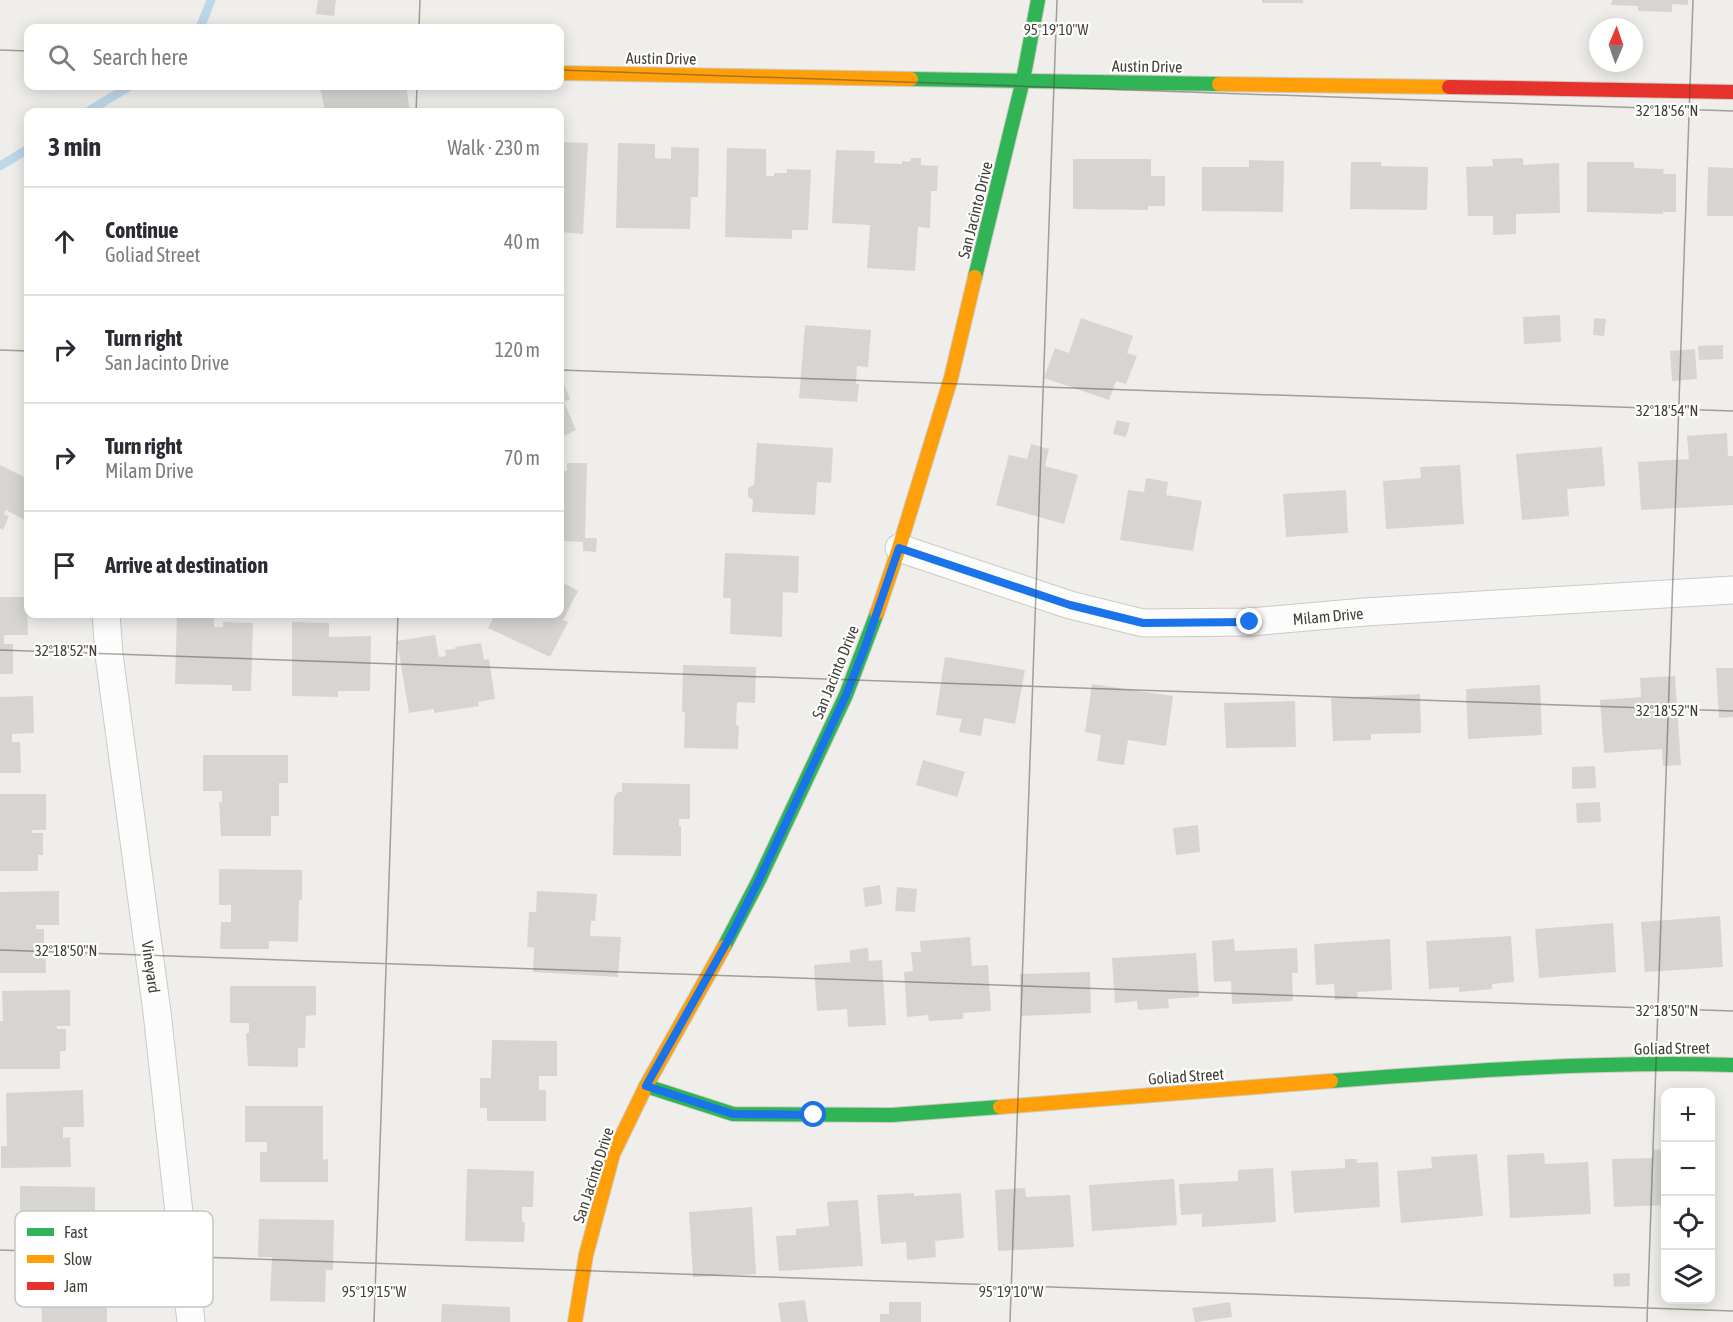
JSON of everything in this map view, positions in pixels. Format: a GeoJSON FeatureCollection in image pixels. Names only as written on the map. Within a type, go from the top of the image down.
{"type":"FeatureCollection","features":[{"type":"Feature","properties":{"kind":"street","name":"San Jacinto Drive"},"geometry":{"type":"LineString","coordinates":[[575,1322],[586,1255],[613,1154],[646,1086],[731,935],[774,849],[846,695],[865,647],[899,548],[951,378],[1023,81],[1038,0]]}},
{"type":"Feature","properties":{"kind":"street","name":"Austin Drive"},"geometry":{"type":"LineString","coordinates":[[564,73],[1733,92]]}},
{"type":"Feature","properties":{"kind":"street","name":"Milam Drive"},"geometry":{"type":"LineString","coordinates":[[899,548],[1070,605],[1143,623],[1250,622],[1365,612],[1733,590]]}},
{"type":"Feature","properties":{"kind":"street","name":"Vineyard"},"geometry":{"type":"LineString","coordinates":[[106,618],[109,655],[157,1012],[179,1211]]}},
{"type":"Feature","properties":{"kind":"street","name":"Goliad Street"},"geometry":{"type":"LineString","coordinates":[[646,1086],[733,1114],[892,1115],[1473,1070],[1733,1065]]}},
{"type":"Feature","properties":{"kind":"street","name":"Vineyard"},"geometry":{"type":"LineString","coordinates":[[189,1307],[191,1322]]}},
{"type":"Feature","properties":{"kind":"building"},"geometry":{"type":"Polygon","coordinates":[[[318,0],[336,0],[334,16],[316,14],[318,0]]]}},
{"type":"Feature","properties":{"kind":"building"},"geometry":{"type":"Polygon","coordinates":[[[1262,0],[1303,0],[1303,3],[1262,3],[1262,0]]]}},
{"type":"Feature","properties":{"kind":"building"},"geometry":{"type":"Polygon","coordinates":[[[1612,0],[1688,0],[1688,5],[1672,4],[1672,12],[1638,11],[1638,6],[1611,5],[1612,0]]]}},
{"type":"Feature","properties":{"kind":"building"},"geometry":{"type":"Polygon","coordinates":[[[321,90],[407,90],[409,108],[324,108],[321,90]]]}},
{"type":"Feature","properties":{"kind":"building"},"geometry":{"type":"Polygon","coordinates":[[[564,142],[588,143],[583,234],[564,232],[564,142]]]}},
{"type":"Feature","properties":{"kind":"building"},"geometry":{"type":"Polygon","coordinates":[[[618,143],[655,144],[655,158],[671,159],[671,147],[699,148],[698,197],[691,197],[690,229],[616,228],[618,143]]]}},
{"type":"Feature","properties":{"kind":"building"},"geometry":{"type":"Polygon","coordinates":[[[727,148],[766,149],[766,176],[774,176],[774,173],[787,173],[787,169],[811,170],[808,230],[792,230],[792,239],[725,237],[727,148]]]}},
{"type":"Feature","properties":{"kind":"building"},"geometry":{"type":"Polygon","coordinates":[[[836,150],[875,151],[874,163],[902,164],[902,161],[910,162],[911,158],[921,158],[921,165],[938,166],[937,191],[931,191],[930,228],[918,227],[915,271],[867,268],[870,225],[832,223],[836,150]]]}},
{"type":"Feature","properties":{"kind":"building"},"geometry":{"type":"Polygon","coordinates":[[[1523,158],[1523,165],[1559,163],[1560,213],[1516,214],[1516,234],[1493,235],[1493,216],[1468,216],[1466,167],[1493,166],[1492,159],[1523,158]]]}},
{"type":"Feature","properties":{"kind":"building"},"geometry":{"type":"Polygon","coordinates":[[[1073,159],[1151,159],[1151,176],[1165,176],[1165,206],[1148,206],[1148,210],[1073,209],[1073,159]]]}},
{"type":"Feature","properties":{"kind":"building"},"geometry":{"type":"Polygon","coordinates":[[[1249,160],[1284,161],[1283,212],[1202,211],[1202,167],[1249,167],[1249,160]]]}},
{"type":"Feature","properties":{"kind":"building"},"geometry":{"type":"Polygon","coordinates":[[[1351,162],[1381,162],[1381,166],[1428,167],[1427,210],[1350,209],[1351,162]]]}},
{"type":"Feature","properties":{"kind":"building"},"geometry":{"type":"Polygon","coordinates":[[[1587,162],[1634,162],[1634,168],[1664,169],[1663,174],[1676,174],[1676,212],[1663,212],[1663,214],[1587,212],[1587,162]]]}},
{"type":"Feature","properties":{"kind":"building"},"geometry":{"type":"Polygon","coordinates":[[[1708,167],[1733,168],[1733,216],[1707,216],[1708,167]]]}},
{"type":"Feature","properties":{"kind":"building"},"geometry":{"type":"Polygon","coordinates":[[[1560,315],[1561,342],[1524,344],[1523,317],[1560,315]]]}},
{"type":"Feature","properties":{"kind":"building"},"geometry":{"type":"Polygon","coordinates":[[[1081,318],[1133,336],[1127,353],[1137,356],[1126,384],[1116,381],[1109,400],[1044,378],[1055,348],[1069,353],[1081,318]]]}},
{"type":"Feature","properties":{"kind":"building"},"geometry":{"type":"Polygon","coordinates":[[[1594,318],[1606,319],[1604,336],[1593,335],[1594,318]]]}},
{"type":"Feature","properties":{"kind":"building"},"geometry":{"type":"Polygon","coordinates":[[[805,325],[871,330],[868,367],[857,366],[856,384],[859,384],[857,402],[799,398],[805,325]]]}},
{"type":"Feature","properties":{"kind":"building"},"geometry":{"type":"Polygon","coordinates":[[[1723,345],[1723,359],[1699,360],[1698,346],[1723,345]]]}},
{"type":"Feature","properties":{"kind":"building"},"geometry":{"type":"Polygon","coordinates":[[[1695,349],[1697,379],[1672,381],[1670,351],[1695,349]]]}},
{"type":"Feature","properties":{"kind":"building"},"geometry":{"type":"Polygon","coordinates":[[[564,385],[570,399],[564,402],[564,385]]]}},
{"type":"Feature","properties":{"kind":"building"},"geometry":{"type":"Polygon","coordinates":[[[564,402],[576,430],[564,436],[564,402]]]}},
{"type":"Feature","properties":{"kind":"building"},"geometry":{"type":"Polygon","coordinates":[[[1117,420],[1130,423],[1126,437],[1113,434],[1117,420]]]}},
{"type":"Feature","properties":{"kind":"building"},"geometry":{"type":"Polygon","coordinates":[[[1727,433],[1728,456],[1733,456],[1733,505],[1641,510],[1638,462],[1689,459],[1687,436],[1727,433]]]}},
{"type":"Feature","properties":{"kind":"building"},"geometry":{"type":"Polygon","coordinates":[[[757,443],[833,448],[831,483],[817,482],[815,515],[752,512],[753,500],[748,497],[748,488],[754,485],[757,443]]]}},
{"type":"Feature","properties":{"kind":"building"},"geometry":{"type":"Polygon","coordinates":[[[1031,444],[1049,449],[1045,466],[1078,475],[1064,524],[996,505],[1009,455],[1027,459],[1031,444]]]}},
{"type":"Feature","properties":{"kind":"building"},"geometry":{"type":"Polygon","coordinates":[[[1602,447],[1605,486],[1567,489],[1569,516],[1522,520],[1516,454],[1602,447]]]}},
{"type":"Feature","properties":{"kind":"building"},"geometry":{"type":"Polygon","coordinates":[[[567,463],[587,463],[585,538],[597,538],[596,552],[583,551],[583,542],[564,541],[564,471],[567,471],[567,463]]]}},
{"type":"Feature","properties":{"kind":"building"},"geometry":{"type":"Polygon","coordinates":[[[0,465],[24,477],[24,520],[6,510],[4,514],[9,516],[3,530],[0,528],[0,465]]]}},
{"type":"Feature","properties":{"kind":"building"},"geometry":{"type":"Polygon","coordinates":[[[1460,465],[1464,524],[1386,529],[1383,481],[1421,478],[1420,467],[1460,465]]]}},
{"type":"Feature","properties":{"kind":"building"},"geometry":{"type":"Polygon","coordinates":[[[1146,478],[1168,482],[1166,495],[1202,501],[1193,551],[1120,540],[1128,490],[1144,492],[1146,478]]]}},
{"type":"Feature","properties":{"kind":"building"},"geometry":{"type":"Polygon","coordinates":[[[1346,490],[1348,533],[1286,537],[1283,494],[1346,490]]]}},
{"type":"Feature","properties":{"kind":"building"},"geometry":{"type":"Polygon","coordinates":[[[725,553],[799,556],[798,593],[783,592],[782,637],[730,634],[731,598],[723,598],[725,553]]]}},
{"type":"Feature","properties":{"kind":"building"},"geometry":{"type":"Polygon","coordinates":[[[564,583],[578,591],[563,620],[568,622],[550,657],[488,628],[493,618],[564,618],[564,583]]]}},
{"type":"Feature","properties":{"kind":"building"},"geometry":{"type":"Polygon","coordinates":[[[0,597],[24,597],[24,618],[28,618],[28,635],[4,635],[4,644],[13,644],[13,674],[0,674],[0,597]]]}},
{"type":"Feature","properties":{"kind":"building"},"geometry":{"type":"Polygon","coordinates":[[[177,618],[214,618],[214,627],[223,627],[223,622],[253,623],[251,691],[232,691],[232,685],[175,684],[177,618]]]}},
{"type":"Feature","properties":{"kind":"building"},"geometry":{"type":"Polygon","coordinates":[[[292,622],[329,623],[329,637],[371,636],[370,691],[338,691],[338,697],[292,696],[292,622]]]}},
{"type":"Feature","properties":{"kind":"building"},"geometry":{"type":"Polygon","coordinates":[[[435,635],[439,657],[446,656],[445,650],[481,643],[484,660],[489,659],[495,699],[478,702],[479,706],[434,713],[434,709],[409,713],[397,641],[435,635]]]}},
{"type":"Feature","properties":{"kind":"building"},"geometry":{"type":"Polygon","coordinates":[[[945,657],[1025,670],[1015,724],[984,718],[981,736],[959,732],[962,719],[936,715],[945,657]]]}},
{"type":"Feature","properties":{"kind":"building"},"geometry":{"type":"Polygon","coordinates":[[[683,665],[756,667],[755,703],[737,702],[738,749],[684,748],[683,665]]]}},
{"type":"Feature","properties":{"kind":"building"},"geometry":{"type":"Polygon","coordinates":[[[1716,668],[1733,668],[1733,717],[1719,718],[1716,668]]]}},
{"type":"Feature","properties":{"kind":"building"},"geometry":{"type":"Polygon","coordinates":[[[1675,676],[1681,765],[1663,766],[1662,749],[1604,753],[1600,700],[1641,697],[1640,678],[1675,676]]]}},
{"type":"Feature","properties":{"kind":"building"},"geometry":{"type":"Polygon","coordinates":[[[1092,684],[1173,696],[1166,746],[1128,740],[1124,765],[1097,761],[1101,735],[1085,732],[1092,684]]]}},
{"type":"Feature","properties":{"kind":"building"},"geometry":{"type":"Polygon","coordinates":[[[1540,685],[1542,735],[1468,739],[1466,689],[1540,685]]]}},
{"type":"Feature","properties":{"kind":"building"},"geometry":{"type":"Polygon","coordinates":[[[1420,694],[1421,733],[1371,734],[1371,740],[1333,741],[1331,698],[1420,694]]]}},
{"type":"Feature","properties":{"kind":"building"},"geometry":{"type":"Polygon","coordinates":[[[33,696],[34,733],[12,734],[12,742],[20,742],[21,773],[0,773],[0,697],[33,696]]]}},
{"type":"Feature","properties":{"kind":"building"},"geometry":{"type":"Polygon","coordinates":[[[1295,701],[1296,747],[1226,748],[1224,703],[1295,701]]]}},
{"type":"Feature","properties":{"kind":"building"},"geometry":{"type":"Polygon","coordinates":[[[203,755],[288,755],[288,783],[279,783],[279,816],[271,816],[271,836],[221,836],[219,802],[222,802],[222,791],[203,791],[203,755]]]}},
{"type":"Feature","properties":{"kind":"building"},"geometry":{"type":"Polygon","coordinates":[[[923,760],[965,772],[957,797],[916,785],[923,760]]]}},
{"type":"Feature","properties":{"kind":"building"},"geometry":{"type":"Polygon","coordinates":[[[1595,766],[1596,788],[1572,789],[1572,767],[1595,766]]]}},
{"type":"Feature","properties":{"kind":"building"},"geometry":{"type":"Polygon","coordinates":[[[622,783],[690,784],[690,819],[679,819],[681,856],[613,855],[614,797],[618,792],[622,792],[622,783]]]}},
{"type":"Feature","properties":{"kind":"building"},"geometry":{"type":"Polygon","coordinates":[[[0,794],[46,794],[46,830],[32,830],[32,833],[43,833],[43,855],[38,855],[38,871],[0,871],[0,794]]]}},
{"type":"Feature","properties":{"kind":"building"},"geometry":{"type":"Polygon","coordinates":[[[1600,802],[1601,822],[1577,823],[1576,803],[1600,802]]]}},
{"type":"Feature","properties":{"kind":"building"},"geometry":{"type":"Polygon","coordinates":[[[1198,825],[1200,852],[1176,855],[1173,828],[1198,825]]]}},
{"type":"Feature","properties":{"kind":"building"},"geometry":{"type":"Polygon","coordinates":[[[219,869],[302,870],[298,942],[269,941],[269,949],[220,949],[221,922],[231,922],[231,905],[219,905],[219,869]]]}},
{"type":"Feature","properties":{"kind":"building"},"geometry":{"type":"Polygon","coordinates":[[[880,885],[882,904],[865,907],[863,888],[880,885]]]}},
{"type":"Feature","properties":{"kind":"building"},"geometry":{"type":"Polygon","coordinates":[[[897,887],[917,889],[915,912],[895,911],[897,887]]]}},
{"type":"Feature","properties":{"kind":"building"},"geometry":{"type":"Polygon","coordinates":[[[59,891],[59,925],[36,925],[36,929],[44,929],[44,943],[38,943],[38,948],[45,948],[46,973],[0,973],[0,892],[59,891]]]}},
{"type":"Feature","properties":{"kind":"building"},"geometry":{"type":"Polygon","coordinates":[[[537,891],[597,894],[595,921],[591,921],[590,936],[621,937],[618,977],[533,972],[534,948],[527,947],[529,912],[536,912],[537,891]]]}},
{"type":"Feature","properties":{"kind":"building"},"geometry":{"type":"Polygon","coordinates":[[[1720,916],[1723,967],[1645,972],[1641,922],[1720,916]]]}},
{"type":"Feature","properties":{"kind":"building"},"geometry":{"type":"Polygon","coordinates":[[[1613,923],[1616,972],[1539,978],[1535,929],[1613,923]]]}},
{"type":"Feature","properties":{"kind":"building"},"geometry":{"type":"Polygon","coordinates":[[[1511,936],[1514,982],[1492,984],[1492,989],[1459,992],[1459,987],[1429,989],[1426,941],[1511,936]]]}},
{"type":"Feature","properties":{"kind":"building"},"geometry":{"type":"Polygon","coordinates":[[[970,937],[972,966],[988,965],[991,1011],[963,1013],[963,1019],[929,1021],[928,1015],[907,1017],[904,972],[913,971],[911,952],[921,952],[920,941],[970,937]]]}},
{"type":"Feature","properties":{"kind":"building"},"geometry":{"type":"Polygon","coordinates":[[[1234,939],[1235,951],[1297,948],[1298,973],[1292,973],[1293,1001],[1232,1004],[1231,981],[1214,982],[1212,941],[1234,939]]]}},
{"type":"Feature","properties":{"kind":"building"},"geometry":{"type":"Polygon","coordinates":[[[1390,939],[1392,990],[1357,992],[1358,998],[1335,1000],[1334,984],[1316,985],[1314,944],[1390,939]]]}},
{"type":"Feature","properties":{"kind":"building"},"geometry":{"type":"Polygon","coordinates":[[[868,948],[869,961],[882,960],[886,1025],[848,1027],[847,1009],[817,1011],[814,965],[850,962],[850,950],[868,948]]]}},
{"type":"Feature","properties":{"kind":"building"},"geometry":{"type":"Polygon","coordinates":[[[1196,953],[1199,997],[1168,999],[1169,1008],[1138,1010],[1137,1001],[1115,1003],[1112,958],[1196,953]]]}},
{"type":"Feature","properties":{"kind":"building"},"geometry":{"type":"Polygon","coordinates":[[[1090,972],[1091,1013],[1021,1016],[1020,974],[1090,972]]]}},
{"type":"Feature","properties":{"kind":"building"},"geometry":{"type":"Polygon","coordinates":[[[230,986],[316,986],[316,1015],[306,1016],[305,1048],[298,1048],[298,1067],[248,1066],[246,1033],[249,1033],[249,1023],[230,1023],[230,986]]]}},
{"type":"Feature","properties":{"kind":"building"},"geometry":{"type":"Polygon","coordinates":[[[70,990],[70,1026],[57,1026],[57,1029],[66,1029],[66,1051],[60,1051],[60,1069],[0,1069],[2,991],[70,990]]]}},
{"type":"Feature","properties":{"kind":"building"},"geometry":{"type":"Polygon","coordinates":[[[492,1040],[557,1041],[557,1076],[539,1076],[539,1090],[546,1090],[546,1121],[487,1121],[487,1108],[480,1108],[480,1078],[491,1078],[492,1040]]]}},
{"type":"Feature","properties":{"kind":"building"},"geometry":{"type":"Polygon","coordinates":[[[83,1090],[84,1127],[63,1127],[63,1138],[70,1137],[71,1167],[1,1168],[1,1146],[7,1146],[6,1093],[83,1090]]]}},
{"type":"Feature","properties":{"kind":"building"},"geometry":{"type":"Polygon","coordinates":[[[245,1106],[323,1106],[323,1160],[328,1159],[328,1182],[260,1182],[260,1152],[267,1152],[267,1142],[245,1142],[245,1106]]]}},
{"type":"Feature","properties":{"kind":"building"},"geometry":{"type":"Polygon","coordinates":[[[1661,1149],[1661,1205],[1614,1207],[1612,1159],[1653,1158],[1653,1150],[1661,1149]]]}},
{"type":"Feature","properties":{"kind":"building"},"geometry":{"type":"Polygon","coordinates":[[[1544,1153],[1545,1164],[1588,1162],[1591,1214],[1510,1218],[1507,1155],[1544,1153]]]}},
{"type":"Feature","properties":{"kind":"building"},"geometry":{"type":"Polygon","coordinates":[[[1477,1154],[1483,1216],[1401,1223],[1397,1171],[1432,1168],[1431,1157],[1477,1154]]]}},
{"type":"Feature","properties":{"kind":"building"},"geometry":{"type":"Polygon","coordinates":[[[1345,1159],[1357,1159],[1357,1163],[1378,1162],[1380,1207],[1294,1213],[1291,1171],[1345,1168],[1345,1159]]]}},
{"type":"Feature","properties":{"kind":"building"},"geometry":{"type":"Polygon","coordinates":[[[1273,1168],[1276,1222],[1202,1227],[1202,1214],[1181,1215],[1179,1184],[1238,1181],[1238,1170],[1273,1168]]]}},
{"type":"Feature","properties":{"kind":"building"},"geometry":{"type":"Polygon","coordinates":[[[467,1169],[534,1171],[533,1207],[522,1207],[522,1222],[525,1222],[524,1242],[465,1241],[467,1169]]]}},
{"type":"Feature","properties":{"kind":"building"},"geometry":{"type":"Polygon","coordinates":[[[1174,1179],[1177,1225],[1092,1231],[1089,1185],[1174,1179]]]}},
{"type":"Feature","properties":{"kind":"building"},"geometry":{"type":"Polygon","coordinates":[[[20,1186],[95,1187],[95,1211],[20,1211],[20,1186]]]}},
{"type":"Feature","properties":{"kind":"building"},"geometry":{"type":"Polygon","coordinates":[[[1025,1188],[1026,1197],[1070,1195],[1074,1247],[998,1251],[995,1190],[1025,1188]]]}},
{"type":"Feature","properties":{"kind":"building"},"geometry":{"type":"Polygon","coordinates":[[[914,1193],[914,1196],[961,1193],[964,1238],[935,1241],[936,1257],[907,1260],[906,1242],[881,1244],[877,1195],[914,1193]]]}},
{"type":"Feature","properties":{"kind":"building"},"geometry":{"type":"Polygon","coordinates":[[[858,1200],[863,1266],[779,1271],[776,1236],[796,1235],[796,1229],[829,1226],[827,1202],[858,1200]]]}},
{"type":"Feature","properties":{"kind":"building"},"geometry":{"type":"Polygon","coordinates":[[[752,1207],[756,1274],[693,1277],[689,1212],[752,1207]]]}},
{"type":"Feature","properties":{"kind":"building"},"geometry":{"type":"Polygon","coordinates":[[[259,1219],[334,1220],[333,1270],[326,1270],[325,1302],[270,1301],[272,1257],[258,1257],[259,1219]]]}},
{"type":"Feature","properties":{"kind":"building"},"geometry":{"type":"Polygon","coordinates":[[[1630,1273],[1630,1286],[1614,1287],[1613,1274],[1630,1273]]]}},
{"type":"Feature","properties":{"kind":"building"},"geometry":{"type":"Polygon","coordinates":[[[805,1300],[808,1322],[781,1322],[778,1303],[805,1300]]]}},
{"type":"Feature","properties":{"kind":"building"},"geometry":{"type":"Polygon","coordinates":[[[889,1302],[921,1302],[921,1322],[880,1322],[880,1314],[889,1314],[889,1302]]]}},
{"type":"Feature","properties":{"kind":"building"},"geometry":{"type":"Polygon","coordinates":[[[1230,1302],[1232,1317],[1195,1322],[1192,1308],[1230,1302]]]}},
{"type":"Feature","properties":{"kind":"building"},"geometry":{"type":"Polygon","coordinates":[[[442,1304],[510,1307],[510,1322],[441,1322],[442,1304]]]}},
{"type":"Feature","properties":{"kind":"building"},"geometry":{"type":"Polygon","coordinates":[[[42,1307],[107,1307],[107,1322],[42,1322],[42,1307]]]}},
{"type":"Feature","properties":{"kind":"waterway"},"geometry":{"type":"LineString","coordinates":[[202,24],[211,0]]}},
{"type":"Feature","properties":{"kind":"waterway"},"geometry":{"type":"LineString","coordinates":[[94,108],[123,90]]}},
{"type":"Feature","properties":{"kind":"waterway"},"geometry":{"type":"LineString","coordinates":[[0,166],[24,151]]}},
{"type":"Feature","properties":{"kind":"traffic: fast"},"geometry":{"type":"LineString","coordinates":[[975,277],[1023,80],[1038,0]]}},
{"type":"Feature","properties":{"kind":"traffic: fast"},"geometry":{"type":"LineString","coordinates":[[911,79],[1219,84]]}},
{"type":"Feature","properties":{"kind":"traffic: fast"},"geometry":{"type":"LineString","coordinates":[[724,947],[759,880],[846,695],[877,613]]}},
{"type":"Feature","properties":{"kind":"traffic: fast"},"geometry":{"type":"LineString","coordinates":[[1331,1081],[1481,1070],[1632,1064],[1733,1065]]}},
{"type":"Feature","properties":{"kind":"traffic: fast"},"geometry":{"type":"LineString","coordinates":[[646,1086],[733,1114],[892,1115],[1000,1107]]}},
{"type":"Feature","properties":{"kind":"traffic: slow"},"geometry":{"type":"LineString","coordinates":[[564,73],[911,79]]}},
{"type":"Feature","properties":{"kind":"traffic: slow"},"geometry":{"type":"LineString","coordinates":[[1219,84],[1449,87]]}},
{"type":"Feature","properties":{"kind":"traffic: slow"},"geometry":{"type":"LineString","coordinates":[[877,613],[951,378],[975,277]]}},
{"type":"Feature","properties":{"kind":"traffic: slow"},"geometry":{"type":"LineString","coordinates":[[575,1322],[586,1255],[613,1154],[646,1086],[724,947]]}},
{"type":"Feature","properties":{"kind":"traffic: slow"},"geometry":{"type":"LineString","coordinates":[[1000,1107],[1331,1081]]}},
{"type":"Feature","properties":{"kind":"traffic: jam"},"geometry":{"type":"LineString","coordinates":[[1449,87],[1733,92]]}},
{"type":"Feature","properties":{"kind":"route"},"geometry":{"type":"LineString","coordinates":[[814,1115],[733,1114],[646,1086],[731,935],[846,695],[899,548],[1070,605],[1143,623],[1250,622]]}}]}
